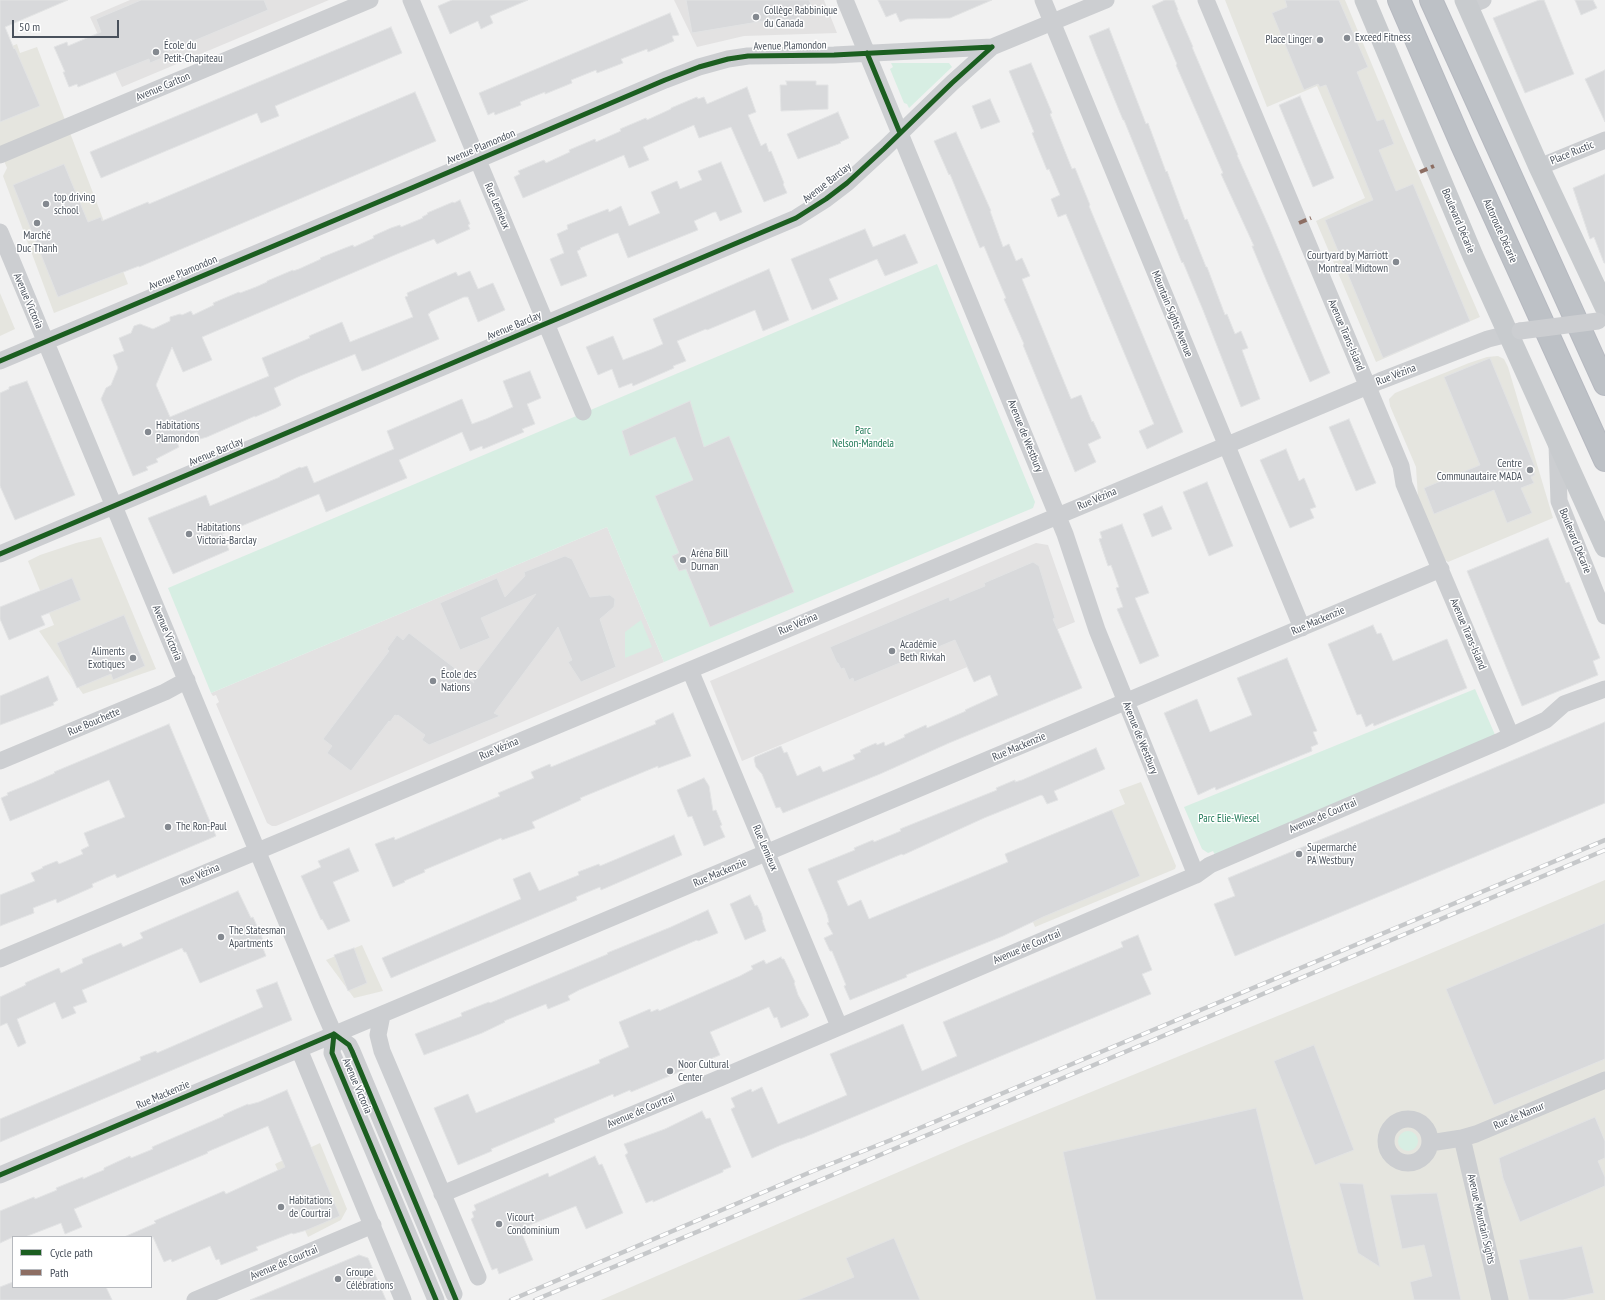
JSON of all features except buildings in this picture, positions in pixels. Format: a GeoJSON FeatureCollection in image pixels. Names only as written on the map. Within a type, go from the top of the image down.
{"type":"FeatureCollection","features":[{"type":"Feature","properties":{"kind":"highway","name":"Autoroute Décarie"},"geometry":{"type":"LineString","coordinates":[[1399,0],[1462,145],[1605,460]]}},
{"type":"Feature","properties":{"kind":"highway"},"geometry":{"type":"LineString","coordinates":[[1431,0],[1605,384]]}},
{"type":"Feature","properties":{"kind":"main road","name":"Boulevard Décarie"},"geometry":{"type":"LineString","coordinates":[[1365,0],[1434,166],[1514,332],[1556,439],[1605,547]]}},
{"type":"Feature","properties":{"kind":"main road"},"geometry":{"type":"LineString","coordinates":[[1472,2],[1538,167],[1603,316]]}},
{"type":"Feature","properties":{"kind":"street","name":"Avenue Carlton"},"geometry":{"type":"LineString","coordinates":[[0,155],[370,0]]}},
{"type":"Feature","properties":{"kind":"street","name":"Rue Lemieux"},"geometry":{"type":"LineString","coordinates":[[411,0],[583,412]]}},
{"type":"Feature","properties":{"kind":"street","name":"Avenue de Westbury"},"geometry":{"type":"LineString","coordinates":[[845,0],[954,261],[1068,542],[1091,612],[1196,875]]}},
{"type":"Feature","properties":{"kind":"street","name":"Mountain Sights Avenue"},"geometry":{"type":"LineString","coordinates":[[1043,0],[1302,628]]}},
{"type":"Feature","properties":{"kind":"street","name":"Avenue Plamondon"},"geometry":{"type":"LineString","coordinates":[[0,361],[658,83],[708,64],[748,56],[867,53],[992,47],[1106,0]]}},
{"type":"Feature","properties":{"kind":"street","name":"Avenue Trans-Island"},"geometry":{"type":"LineString","coordinates":[[1206,0],[1401,466],[1404,484],[1511,736]]}},
{"type":"Feature","properties":{"kind":"street","name":"Avenue Barclay"},"geometry":{"type":"LineString","coordinates":[[0,554],[796,218],[836,192],[992,47]]}},
{"type":"Feature","properties":{"kind":"street","name":"Place Rustic"},"geometry":{"type":"LineString","coordinates":[[1538,167],[1605,140]]}},
{"type":"Feature","properties":{"kind":"street","name":"Avenue Victoria"},"geometry":{"type":"LineString","coordinates":[[0,232],[334,1034],[332,1053],[436,1300]]}},
{"type":"Feature","properties":{"kind":"street","name":"Rue Vézina"},"geometry":{"type":"LineString","coordinates":[[0,959],[1368,386],[1488,339],[1514,332],[1603,316]]}},
{"type":"Feature","properties":{"kind":"street","name":"Boulevard Décarie"},"geometry":{"type":"LineString","coordinates":[[1556,439],[1559,501],[1605,616]]}},
{"type":"Feature","properties":{"kind":"street","name":"Rue Mackenzie"},"geometry":{"type":"LineString","coordinates":[[0,1175],[1440,569]]}},
{"type":"Feature","properties":{"kind":"street","name":"Rue Lemieux"},"geometry":{"type":"LineString","coordinates":[[690,670],[839,1026]]}},
{"type":"Feature","properties":{"kind":"street","name":"Rue Bouchette"},"geometry":{"type":"LineString","coordinates":[[0,761],[165,692],[187,680]]}},
{"type":"Feature","properties":{"kind":"street","name":"Avenue de Courtrai"},"geometry":{"type":"LineString","coordinates":[[442,1194],[692,1090],[1196,875],[1210,865],[1511,736],[1546,720],[1564,704],[1605,689]]}},
{"type":"Feature","properties":{"kind":"street"},"geometry":{"type":"LineString","coordinates":[[382,1015],[378,1035],[382,1051],[478,1277]]}},
{"type":"Feature","properties":{"kind":"street","name":"Avenue Victoria"},"geometry":{"type":"LineString","coordinates":[[334,1034],[349,1046],[352,1051],[454,1294]]}},
{"type":"Feature","properties":{"kind":"street"},"geometry":{"type":"LineString","coordinates":[[299,1049],[403,1300]]}},
{"type":"Feature","properties":{"kind":"street","name":"Rue de Namur"},"geometry":{"type":"LineString","coordinates":[[1430,1143],[1462,1138],[1482,1132],[1605,1080]]}},
{"type":"Feature","properties":{"kind":"street","name":"Avenue Mountain Sights"},"geometry":{"type":"LineString","coordinates":[[1462,1138],[1500,1300]]}},
{"type":"Feature","properties":{"kind":"street","name":"Avenue de Courtrai"},"geometry":{"type":"LineString","coordinates":[[195,1300],[372,1225]]}},
{"type":"Feature","properties":{"kind":"shaded area","name":"École du Petit-Chapiteau"},"geometry":{"type":"Polygon","coordinates":[[[130,0],[329,0],[122,87],[90,17],[130,0]]]}},
{"type":"Feature","properties":{"kind":"shaded area","name":"Collège Rabbinique du Canada"},"geometry":{"type":"Polygon","coordinates":[[[674,0],[824,0],[837,33],[744,36],[697,47],[674,0]]]}},
{"type":"Feature","properties":{"kind":"shaded area"},"geometry":{"type":"Polygon","coordinates":[[[1225,0],[1345,0],[1480,317],[1376,362],[1316,221],[1365,198],[1317,86],[1267,107],[1225,0]]]}},
{"type":"Feature","properties":{"kind":"shaded area"},"geometry":{"type":"Polygon","coordinates":[[[17,44],[20,53],[37,47],[128,284],[54,313],[3,176],[7,168],[0,151],[0,51],[17,44]]]}},
{"type":"Feature","properties":{"kind":"shaded area"},"geometry":{"type":"Polygon","coordinates":[[[0,293],[15,329],[0,336],[0,293]]]}},
{"type":"Feature","properties":{"kind":"shaded area"},"geometry":{"type":"Polygon","coordinates":[[[1498,356],[1504,359],[1508,367],[1553,518],[1448,562],[1445,560],[1418,498],[1416,467],[1390,406],[1389,399],[1395,393],[1469,363],[1487,357],[1498,356]]]}},
{"type":"Feature","properties":{"kind":"shaded area","name":"École des Nations"},"geometry":{"type":"Polygon","coordinates":[[[607,527],[664,662],[276,826],[272,826],[267,823],[216,704],[219,702],[216,695],[213,696],[211,693],[607,527]]]}},
{"type":"Feature","properties":{"kind":"shaded area"},"geometry":{"type":"Polygon","coordinates":[[[101,537],[156,669],[83,694],[39,631],[54,625],[28,561],[40,555],[76,543],[101,537]]]}},
{"type":"Feature","properties":{"kind":"shaded area","name":"Académie Beth Rivkah"},"geometry":{"type":"Polygon","coordinates":[[[1036,543],[1048,545],[1075,622],[742,761],[710,681],[1036,543]]]}},
{"type":"Feature","properties":{"kind":"shaded area"},"geometry":{"type":"Polygon","coordinates":[[[1141,782],[1176,866],[1175,869],[1035,927],[1005,854],[1125,804],[1119,790],[1141,782]]]}},
{"type":"Feature","properties":{"kind":"shaded area"},"geometry":{"type":"Polygon","coordinates":[[[1605,880],[1605,1300],[601,1300],[966,1143],[1410,962],[1605,880]]]}},
{"type":"Feature","properties":{"kind":"shaded area"},"geometry":{"type":"Polygon","coordinates":[[[362,945],[383,991],[354,998],[326,960],[362,945]]]}},
{"type":"Feature","properties":{"kind":"shaded area"},"geometry":{"type":"Polygon","coordinates":[[[320,1143],[347,1209],[341,1220],[308,1237],[275,1164],[320,1143]]]}},
{"type":"Feature","properties":{"kind":"green space"},"geometry":{"type":"Polygon","coordinates":[[[891,63],[949,63],[952,67],[909,108],[907,104],[904,103],[890,69],[893,67],[891,63]]]}},
{"type":"Feature","properties":{"kind":"green space","name":"Parc Nelson-Mandela"},"geometry":{"type":"Polygon","coordinates":[[[937,264],[1035,502],[1033,508],[664,662],[607,527],[211,693],[168,588],[937,264]]]}},
{"type":"Feature","properties":{"kind":"green space"},"geometry":{"type":"Polygon","coordinates":[[[641,620],[652,647],[625,658],[625,632],[641,620]]]}},
{"type":"Feature","properties":{"kind":"green space","name":"Parc Elie-Wiesel"},"geometry":{"type":"Polygon","coordinates":[[[1475,689],[1496,737],[1215,855],[1213,851],[1208,853],[1202,849],[1184,807],[1475,689]]]}},
{"type":"Feature","properties":{"kind":"green space"},"geometry":{"type":"Polygon","coordinates":[[[1408,1131],[1415,1134],[1418,1141],[1415,1148],[1408,1151],[1401,1148],[1398,1141],[1401,1134],[1408,1131]]]}},
{"type":"Feature","properties":{"kind":"railway"},"geometry":{"type":"LineString","coordinates":[[511,1300],[813,1171],[896,1138],[1605,840]]}},
{"type":"Feature","properties":{"kind":"railway"},"geometry":{"type":"LineString","coordinates":[[535,1300],[1605,850]]}},
{"type":"Feature","properties":{"kind":"marked path"},"geometry":{"type":"LineString","coordinates":[[1420,172],[1434,166]]}},
{"type":"Feature","properties":{"kind":"marked path"},"geometry":{"type":"LineString","coordinates":[[1299,223],[1311,218]]}},
{"type":"Feature","properties":{"kind":"cycle path"},"geometry":{"type":"LineString","coordinates":[[0,361],[699,67],[728,59],[748,56],[834,55],[992,47]]}},
{"type":"Feature","properties":{"kind":"cycle path"},"geometry":{"type":"LineString","coordinates":[[0,554],[796,218],[826,199],[847,183],[992,47]]}},
{"type":"Feature","properties":{"kind":"cycle path"},"geometry":{"type":"LineString","coordinates":[[867,53],[900,133]]}},
{"type":"Feature","properties":{"kind":"cycle path"},"geometry":{"type":"LineString","coordinates":[[334,1034],[349,1045],[352,1051],[456,1300]]}},
{"type":"Feature","properties":{"kind":"cycle path"},"geometry":{"type":"LineString","coordinates":[[334,1034],[332,1053],[436,1300]]}},
{"type":"Feature","properties":{"kind":"cycle path"},"geometry":{"type":"LineString","coordinates":[[0,1175],[334,1034]]}},
{"type":"Feature","properties":{"kind":"place","name":"Collège Rabbinique du Canada"},"geometry":{"type":"Point","coordinates":[756,17]}},
{"type":"Feature","properties":{"kind":"place","name":"Exceed Fitness"},"geometry":{"type":"Point","coordinates":[1347,38]}},
{"type":"Feature","properties":{"kind":"place","name":"Place Linger"},"geometry":{"type":"Point","coordinates":[1320,40]}},
{"type":"Feature","properties":{"kind":"place","name":"École du Petit-Chapiteau"},"geometry":{"type":"Point","coordinates":[156,52]}},
{"type":"Feature","properties":{"kind":"place","name":"top driving school"},"geometry":{"type":"Point","coordinates":[46,204]}},
{"type":"Feature","properties":{"kind":"place","name":"Marché Duc Thanh"},"geometry":{"type":"Point","coordinates":[37,223]}},
{"type":"Feature","properties":{"kind":"place","name":"Courtyard by Marriott Montreal Midtown"},"geometry":{"type":"Point","coordinates":[1396,262]}},
{"type":"Feature","properties":{"kind":"place","name":"Habitations Plamondon"},"geometry":{"type":"Point","coordinates":[148,432]}},
{"type":"Feature","properties":{"kind":"place","name":"Centre Communautaire MADA"},"geometry":{"type":"Point","coordinates":[1530,470]}},
{"type":"Feature","properties":{"kind":"place","name":"Habitations Victoria-Barclay"},"geometry":{"type":"Point","coordinates":[189,534]}},
{"type":"Feature","properties":{"kind":"place","name":"Aréna Bill Durnan"},"geometry":{"type":"Point","coordinates":[683,560]}},
{"type":"Feature","properties":{"kind":"place","name":"Académie Beth Rivkah"},"geometry":{"type":"Point","coordinates":[892,651]}},
{"type":"Feature","properties":{"kind":"place","name":"Aliments Exotiques"},"geometry":{"type":"Point","coordinates":[133,658]}},
{"type":"Feature","properties":{"kind":"place","name":"École des Nations"},"geometry":{"type":"Point","coordinates":[433,681]}},
{"type":"Feature","properties":{"kind":"place","name":"The Ron-Paul"},"geometry":{"type":"Point","coordinates":[168,827]}},
{"type":"Feature","properties":{"kind":"place","name":"Supermarché PA Westbury"},"geometry":{"type":"Point","coordinates":[1299,854]}},
{"type":"Feature","properties":{"kind":"place","name":"The Statesman Apartments"},"geometry":{"type":"Point","coordinates":[221,937]}},
{"type":"Feature","properties":{"kind":"place","name":"Noor Cultural Center"},"geometry":{"type":"Point","coordinates":[670,1071]}},
{"type":"Feature","properties":{"kind":"place","name":"Habitations de Courtrai"},"geometry":{"type":"Point","coordinates":[281,1207]}},
{"type":"Feature","properties":{"kind":"place","name":"Vicourt Condominium"},"geometry":{"type":"Point","coordinates":[499,1224]}},
{"type":"Feature","properties":{"kind":"place","name":"Groupe Célébrations"},"geometry":{"type":"Point","coordinates":[338,1279]}}]}
